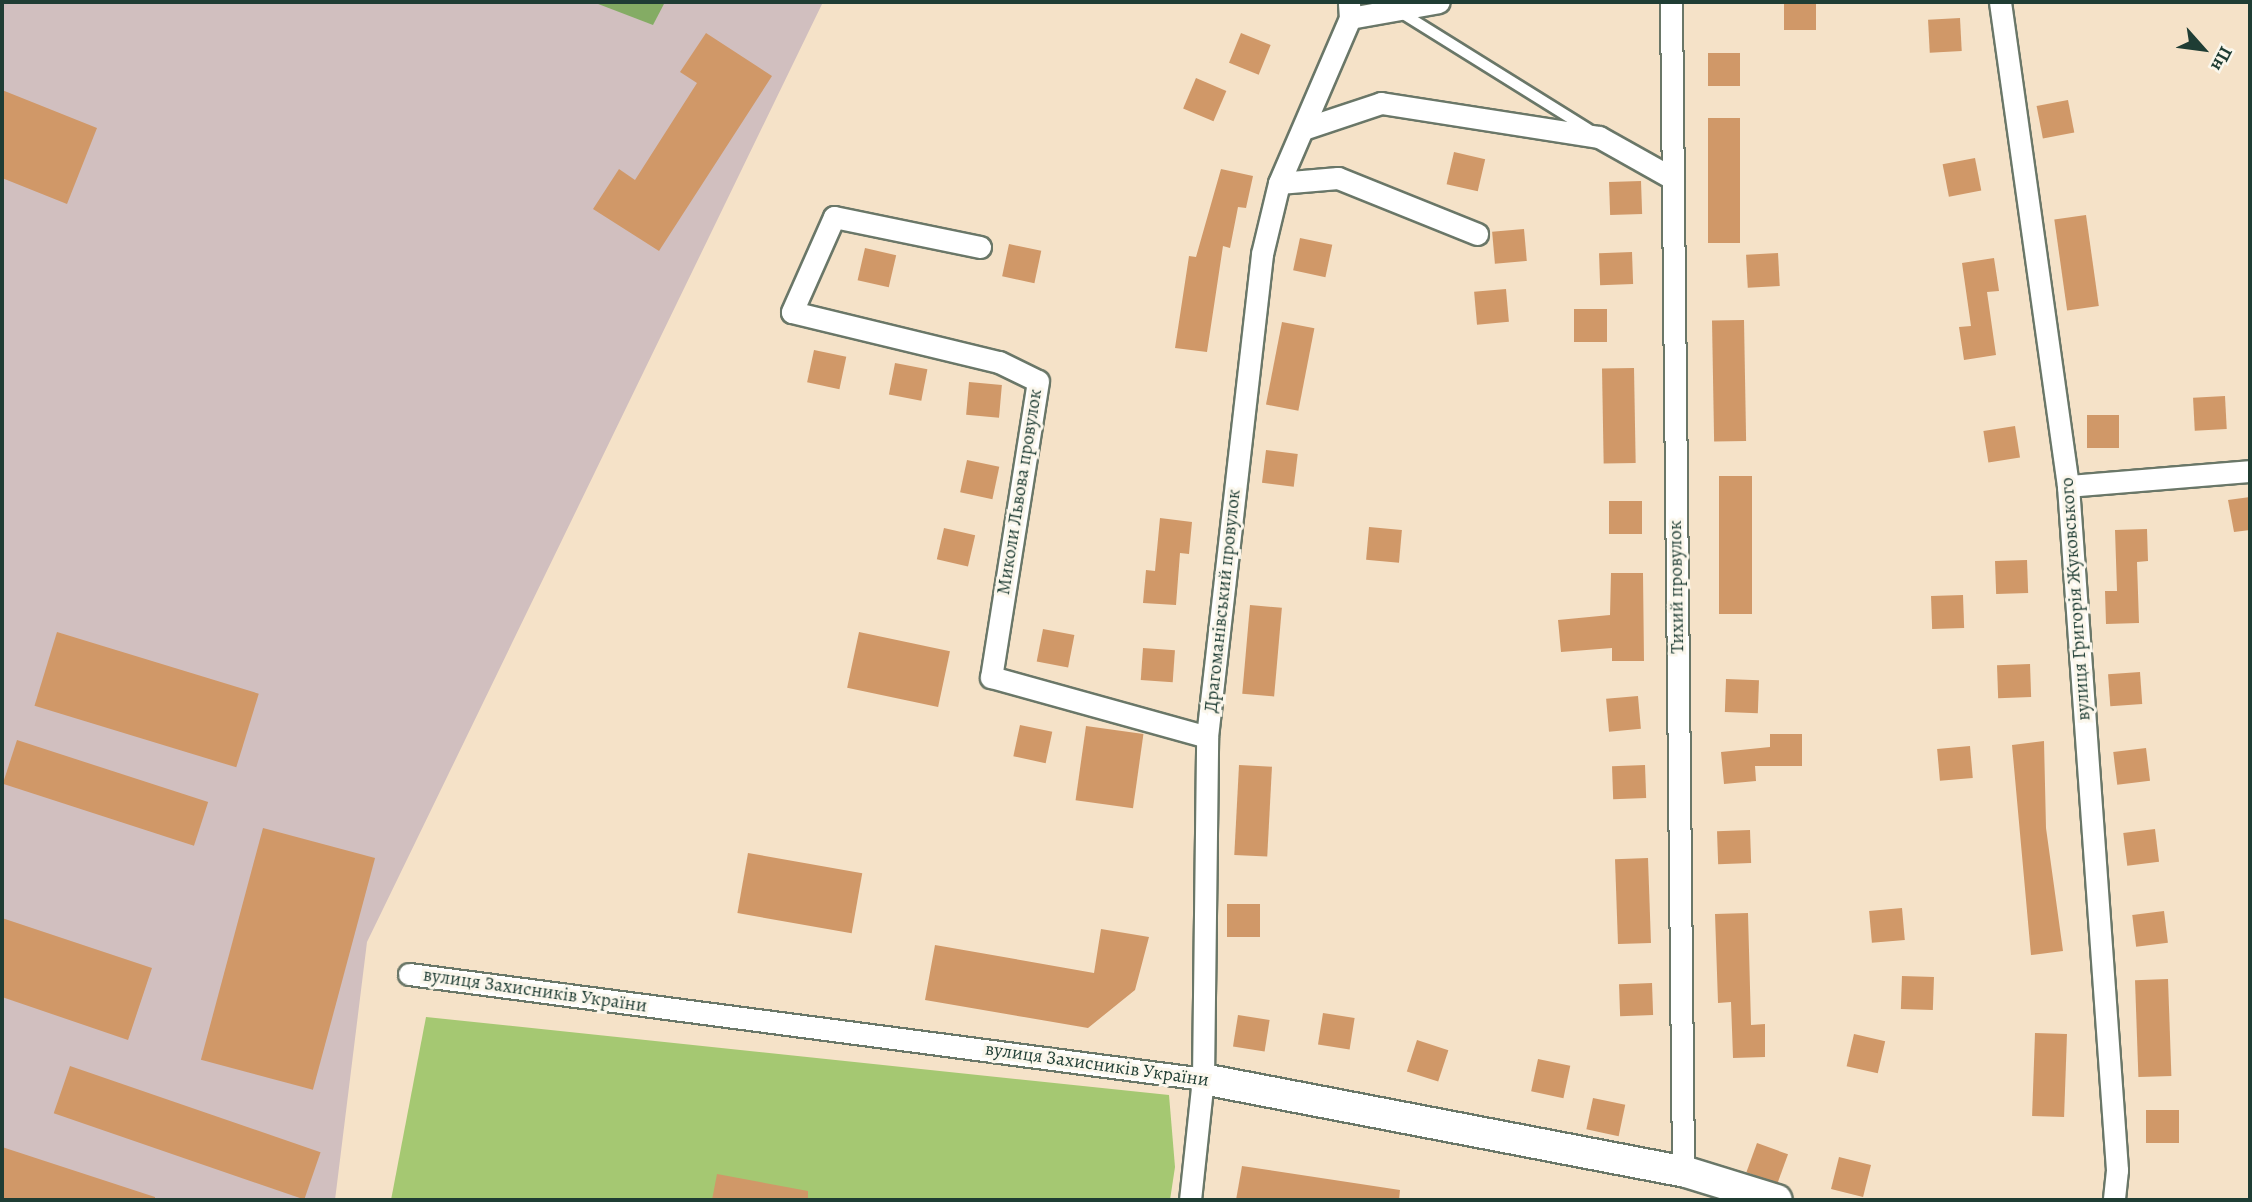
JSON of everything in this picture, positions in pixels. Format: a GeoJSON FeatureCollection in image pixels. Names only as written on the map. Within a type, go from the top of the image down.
{"type":"FeatureCollection","features":[{"type":"Feature","properties":{"kind":"street"},"geometry":{"type":"LineString","coordinates":[[1349,10],[1396,10],[1439,2]]}},
{"type":"Feature","properties":{"kind":"street","name":"Тихий провулок"},"geometry":{"type":"LineString","coordinates":[[1671,2],[1683,1171]]}},
{"type":"Feature","properties":{"kind":"street","name":"вулиця Григорія Жуковського"},"geometry":{"type":"LineString","coordinates":[[2000,2],[2068,486],[2116,1156],[2114,1200]]}},
{"type":"Feature","properties":{"kind":"street","name":"Драгоманівський провулок"},"geometry":{"type":"LineString","coordinates":[[1190,1200],[1203,1079],[1207,737],[1262,254],[1279,183],[1349,10]]}},
{"type":"Feature","properties":{"kind":"street"},"geometry":{"type":"LineString","coordinates":[[1303,129],[1381,103],[1599,136],[1672,178]]}},
{"type":"Feature","properties":{"kind":"street"},"geometry":{"type":"LineString","coordinates":[[1279,183],[1338,178],[1477,234]]}},
{"type":"Feature","properties":{"kind":"street","name":"Миколи Львова провулок"},"geometry":{"type":"LineString","coordinates":[[980,247],[834,217],[792,312],[999,362],[1038,381],[991,677],[1207,737]]}},
{"type":"Feature","properties":{"kind":"street"},"geometry":{"type":"LineString","coordinates":[[2068,486],[2250,471]]}},
{"type":"Feature","properties":{"kind":"street","name":"вулиця Захисників України"},"geometry":{"type":"LineString","coordinates":[[409,974],[1203,1079],[1683,1171],[1777,1200]]}},
{"type":"Feature","properties":{"kind":"lane"},"geometry":{"type":"LineString","coordinates":[[1396,10],[1599,136]]}},
{"type":"Feature","properties":{"kind":"shaded area"},"geometry":{"type":"Polygon","coordinates":[[[2,2],[823,2],[367,942],[335,1200],[2,1200],[2,2]]]}},
{"type":"Feature","properties":{"kind":"green space"},"geometry":{"type":"Polygon","coordinates":[[[593,2],[665,2],[653,25],[593,2]]]}},
{"type":"Feature","properties":{"kind":"green space"},"geometry":{"type":"Polygon","coordinates":[[[426,1017],[1169,1095],[1175,1167],[1170,1200],[391,1200],[426,1017]]]}},
{"type":"Feature","properties":{"kind":"building"},"geometry":{"type":"Polygon","coordinates":[[[1784,2],[1816,2],[1816,30],[1784,30],[1784,2]]]}},
{"type":"Feature","properties":{"kind":"building"},"geometry":{"type":"Polygon","coordinates":[[[1960,18],[1962,51],[1930,53],[1928,20],[1960,18]]]}},
{"type":"Feature","properties":{"kind":"building"},"geometry":{"type":"Polygon","coordinates":[[[706,33],[772,76],[659,251],[593,209],[619,169],[635,180],[697,83],[680,72],[706,33]]]}},
{"type":"Feature","properties":{"kind":"building"},"geometry":{"type":"Polygon","coordinates":[[[1241,33],[1271,45],[1259,75],[1229,63],[1241,33]]]}},
{"type":"Feature","properties":{"kind":"building"},"geometry":{"type":"Polygon","coordinates":[[[1708,53],[1740,53],[1740,86],[1708,86],[1708,53]]]}},
{"type":"Feature","properties":{"kind":"building"},"geometry":{"type":"Polygon","coordinates":[[[1196,78],[1226,91],[1213,121],[1183,108],[1196,78]]]}},
{"type":"Feature","properties":{"kind":"building"},"geometry":{"type":"Polygon","coordinates":[[[2,90],[97,128],[67,204],[2,178],[2,90]]]}},
{"type":"Feature","properties":{"kind":"building"},"geometry":{"type":"Polygon","coordinates":[[[2068,100],[2074,132],[2043,138],[2037,106],[2068,100]]]}},
{"type":"Feature","properties":{"kind":"building"},"geometry":{"type":"Polygon","coordinates":[[[1708,118],[1740,118],[1740,243],[1708,243],[1708,118]]]}},
{"type":"Feature","properties":{"kind":"building"},"geometry":{"type":"Polygon","coordinates":[[[1454,152],[1485,159],[1478,191],[1447,184],[1454,152]]]}},
{"type":"Feature","properties":{"kind":"building"},"geometry":{"type":"Polygon","coordinates":[[[1975,158],[1981,190],[1949,197],[1943,164],[1975,158]]]}},
{"type":"Feature","properties":{"kind":"building"},"geometry":{"type":"Polygon","coordinates":[[[1221,169],[1253,176],[1246,208],[1238,207],[1230,248],[1223,246],[1207,352],[1175,348],[1189,256],[1196,257],[1221,169]]]}},
{"type":"Feature","properties":{"kind":"building"},"geometry":{"type":"Polygon","coordinates":[[[1641,181],[1642,214],[1610,215],[1609,182],[1641,181]]]}},
{"type":"Feature","properties":{"kind":"building"},"geometry":{"type":"Polygon","coordinates":[[[2086,215],[2099,306],[2067,311],[2054,219],[2086,215]]]}},
{"type":"Feature","properties":{"kind":"building"},"geometry":{"type":"Polygon","coordinates":[[[1524,229],[1527,261],[1495,264],[1492,232],[1524,229]]]}},
{"type":"Feature","properties":{"kind":"building"},"geometry":{"type":"Polygon","coordinates":[[[1300,238],[1332,245],[1325,277],[1293,270],[1300,238]]]}},
{"type":"Feature","properties":{"kind":"building"},"geometry":{"type":"Polygon","coordinates":[[[1009,244],[1041,251],[1034,283],[1002,276],[1009,244]]]}},
{"type":"Feature","properties":{"kind":"building"},"geometry":{"type":"Polygon","coordinates":[[[865,248],[896,255],[889,287],[858,280],[865,248]]]}},
{"type":"Feature","properties":{"kind":"building"},"geometry":{"type":"Polygon","coordinates":[[[1632,252],[1633,284],[1600,285],[1599,253],[1632,252]]]}},
{"type":"Feature","properties":{"kind":"building"},"geometry":{"type":"Polygon","coordinates":[[[1778,253],[1780,286],[1748,288],[1746,255],[1778,253]]]}},
{"type":"Feature","properties":{"kind":"building"},"geometry":{"type":"Polygon","coordinates":[[[1994,258],[1999,291],[1987,292],[1996,355],[1964,360],[1959,327],[1971,326],[1962,263],[1994,258]]]}},
{"type":"Feature","properties":{"kind":"building"},"geometry":{"type":"Polygon","coordinates":[[[1506,289],[1509,322],[1477,325],[1474,292],[1506,289]]]}},
{"type":"Feature","properties":{"kind":"building"},"geometry":{"type":"Polygon","coordinates":[[[1574,309],[1607,309],[1607,342],[1574,342],[1574,309]]]}},
{"type":"Feature","properties":{"kind":"building"},"geometry":{"type":"Polygon","coordinates":[[[1744,320],[1746,441],[1714,442],[1712,321],[1744,320]]]}},
{"type":"Feature","properties":{"kind":"building"},"geometry":{"type":"Polygon","coordinates":[[[1282,322],[1314,328],[1298,411],[1266,404],[1282,322]]]}},
{"type":"Feature","properties":{"kind":"building"},"geometry":{"type":"Polygon","coordinates":[[[814,350],[846,357],[839,389],[807,382],[814,350]]]}},
{"type":"Feature","properties":{"kind":"building"},"geometry":{"type":"Polygon","coordinates":[[[895,363],[927,369],[921,401],[889,394],[895,363]]]}},
{"type":"Feature","properties":{"kind":"building"},"geometry":{"type":"Polygon","coordinates":[[[1634,368],[1636,463],[1604,464],[1602,369],[1634,368]]]}},
{"type":"Feature","properties":{"kind":"building"},"geometry":{"type":"Polygon","coordinates":[[[969,382],[1002,385],[999,418],[966,415],[969,382]]]}},
{"type":"Feature","properties":{"kind":"building"},"geometry":{"type":"Polygon","coordinates":[[[2225,396],[2227,429],[2195,431],[2193,398],[2225,396]]]}},
{"type":"Feature","properties":{"kind":"building"},"geometry":{"type":"Polygon","coordinates":[[[2087,415],[2119,415],[2119,448],[2087,448],[2087,415]]]}},
{"type":"Feature","properties":{"kind":"building"},"geometry":{"type":"Polygon","coordinates":[[[2015,426],[2020,458],[1988,463],[1983,431],[2015,426]]]}},
{"type":"Feature","properties":{"kind":"building"},"geometry":{"type":"Polygon","coordinates":[[[1266,450],[1298,454],[1294,487],[1262,483],[1266,450]]]}},
{"type":"Feature","properties":{"kind":"building"},"geometry":{"type":"Polygon","coordinates":[[[967,460],[999,467],[992,499],[960,492],[967,460]]]}},
{"type":"Feature","properties":{"kind":"building"},"geometry":{"type":"Polygon","coordinates":[[[1719,476],[1752,476],[1752,614],[1719,614],[1719,476]]]}},
{"type":"Feature","properties":{"kind":"building"},"geometry":{"type":"Polygon","coordinates":[[[2250,497],[2250,530],[2234,532],[2228,500],[2250,497]]]}},
{"type":"Feature","properties":{"kind":"building"},"geometry":{"type":"Polygon","coordinates":[[[1609,501],[1642,501],[1642,534],[1609,534],[1609,501]]]}},
{"type":"Feature","properties":{"kind":"building"},"geometry":{"type":"Polygon","coordinates":[[[1160,518],[1192,522],[1189,554],[1180,553],[1176,605],[1143,603],[1146,570],[1155,571],[1160,518]]]}},
{"type":"Feature","properties":{"kind":"building"},"geometry":{"type":"Polygon","coordinates":[[[1369,527],[1402,530],[1399,563],[1366,560],[1369,527]]]}},
{"type":"Feature","properties":{"kind":"building"},"geometry":{"type":"Polygon","coordinates":[[[944,528],[975,535],[968,566],[937,559],[944,528]]]}},
{"type":"Feature","properties":{"kind":"building"},"geometry":{"type":"Polygon","coordinates":[[[2147,529],[2148,561],[2137,562],[2139,623],[2106,624],[2105,591],[2117,591],[2115,530],[2147,529]]]}},
{"type":"Feature","properties":{"kind":"building"},"geometry":{"type":"Polygon","coordinates":[[[2027,560],[2028,593],[1996,594],[1995,561],[2027,560]]]}},
{"type":"Feature","properties":{"kind":"building"},"geometry":{"type":"Polygon","coordinates":[[[1611,573],[1643,573],[1644,661],[1612,661],[1612,648],[1561,652],[1558,620],[1610,615],[1611,573]]]}},
{"type":"Feature","properties":{"kind":"building"},"geometry":{"type":"Polygon","coordinates":[[[1963,595],[1964,628],[1932,629],[1931,596],[1963,595]]]}},
{"type":"Feature","properties":{"kind":"building"},"geometry":{"type":"Polygon","coordinates":[[[1250,605],[1282,608],[1274,696],[1242,694],[1250,605]]]}},
{"type":"Feature","properties":{"kind":"building"},"geometry":{"type":"Polygon","coordinates":[[[1043,629],[1074,635],[1068,667],[1037,661],[1043,629]]]}},
{"type":"Feature","properties":{"kind":"building"},"geometry":{"type":"Polygon","coordinates":[[[57,632],[259,694],[236,767],[34,706],[57,632]]]}},
{"type":"Feature","properties":{"kind":"building"},"geometry":{"type":"Polygon","coordinates":[[[859,632],[950,651],[938,707],[847,688],[859,632]]]}},
{"type":"Feature","properties":{"kind":"building"},"geometry":{"type":"Polygon","coordinates":[[[1143,648],[1175,650],[1173,682],[1141,680],[1143,648]]]}},
{"type":"Feature","properties":{"kind":"building"},"geometry":{"type":"Polygon","coordinates":[[[2030,664],[2031,697],[1998,698],[1997,665],[2030,664]]]}},
{"type":"Feature","properties":{"kind":"building"},"geometry":{"type":"Polygon","coordinates":[[[2140,672],[2142,704],[2110,706],[2108,674],[2140,672]]]}},
{"type":"Feature","properties":{"kind":"building"},"geometry":{"type":"Polygon","coordinates":[[[1726,679],[1759,680],[1758,713],[1725,712],[1726,679]]]}},
{"type":"Feature","properties":{"kind":"building"},"geometry":{"type":"Polygon","coordinates":[[[1638,696],[1641,729],[1609,732],[1606,699],[1638,696]]]}},
{"type":"Feature","properties":{"kind":"building"},"geometry":{"type":"Polygon","coordinates":[[[1020,725],[1052,732],[1046,763],[1013,756],[1020,725]]]}},
{"type":"Feature","properties":{"kind":"building"},"geometry":{"type":"Polygon","coordinates":[[[1086,726],[1143,734],[1133,808],[1076,800],[1086,726]]]}},
{"type":"Feature","properties":{"kind":"building"},"geometry":{"type":"Polygon","coordinates":[[[1770,734],[1802,734],[1802,766],[1755,766],[1756,781],[1724,784],[1721,752],[1770,747],[1770,734]]]}},
{"type":"Feature","properties":{"kind":"building"},"geometry":{"type":"Polygon","coordinates":[[[17,740],[208,802],[194,846],[3,784],[17,740]]]}},
{"type":"Feature","properties":{"kind":"building"},"geometry":{"type":"Polygon","coordinates":[[[2044,741],[2046,828],[2063,951],[2031,955],[2012,745],[2044,741]]]}},
{"type":"Feature","properties":{"kind":"building"},"geometry":{"type":"Polygon","coordinates":[[[1970,746],[1973,778],[1940,781],[1937,749],[1970,746]]]}},
{"type":"Feature","properties":{"kind":"building"},"geometry":{"type":"Polygon","coordinates":[[[2146,748],[2150,781],[2117,785],[2113,752],[2146,748]]]}},
{"type":"Feature","properties":{"kind":"building"},"geometry":{"type":"Polygon","coordinates":[[[1239,765],[1272,767],[1267,857],[1234,855],[1239,765]]]}},
{"type":"Feature","properties":{"kind":"building"},"geometry":{"type":"Polygon","coordinates":[[[1645,765],[1646,798],[1613,799],[1612,766],[1645,765]]]}},
{"type":"Feature","properties":{"kind":"building"},"geometry":{"type":"Polygon","coordinates":[[[263,828],[375,858],[313,1090],[201,1060],[263,828]]]}},
{"type":"Feature","properties":{"kind":"building"},"geometry":{"type":"Polygon","coordinates":[[[2155,829],[2159,862],[2127,866],[2123,833],[2155,829]]]}},
{"type":"Feature","properties":{"kind":"building"},"geometry":{"type":"Polygon","coordinates":[[[1750,830],[1751,863],[1718,864],[1717,831],[1750,830]]]}},
{"type":"Feature","properties":{"kind":"building"},"geometry":{"type":"Polygon","coordinates":[[[748,853],[862,873],[852,933],[737,913],[748,853]]]}},
{"type":"Feature","properties":{"kind":"building"},"geometry":{"type":"Polygon","coordinates":[[[1648,858],[1651,943],[1618,944],[1615,859],[1648,858]]]}},
{"type":"Feature","properties":{"kind":"building"},"geometry":{"type":"Polygon","coordinates":[[[1227,904],[1260,904],[1260,937],[1227,937],[1227,904]]]}},
{"type":"Feature","properties":{"kind":"building"},"geometry":{"type":"Polygon","coordinates":[[[1902,908],[1905,940],[1872,943],[1869,911],[1902,908]]]}},
{"type":"Feature","properties":{"kind":"building"},"geometry":{"type":"Polygon","coordinates":[[[2164,911],[2168,943],[2136,947],[2132,915],[2164,911]]]}},
{"type":"Feature","properties":{"kind":"building"},"geometry":{"type":"Polygon","coordinates":[[[1748,913],[1751,1025],[1765,1024],[1765,1057],[1733,1058],[1731,1002],[1718,1003],[1715,914],[1748,913]]]}},
{"type":"Feature","properties":{"kind":"building"},"geometry":{"type":"Polygon","coordinates":[[[2,918],[152,968],[128,1040],[2,997],[2,918]]]}},
{"type":"Feature","properties":{"kind":"building"},"geometry":{"type":"Polygon","coordinates":[[[1101,929],[1149,937],[1135,990],[1088,1028],[925,1000],[935,945],[1094,973],[1101,929]]]}},
{"type":"Feature","properties":{"kind":"building"},"geometry":{"type":"Polygon","coordinates":[[[1902,976],[1934,977],[1933,1010],[1901,1009],[1902,976]]]}},
{"type":"Feature","properties":{"kind":"building"},"geometry":{"type":"Polygon","coordinates":[[[2168,979],[2171,1076],[2138,1077],[2135,980],[2168,979]]]}},
{"type":"Feature","properties":{"kind":"building"},"geometry":{"type":"Polygon","coordinates":[[[1652,983],[1653,1015],[1620,1016],[1619,984],[1652,983]]]}},
{"type":"Feature","properties":{"kind":"building"},"geometry":{"type":"Polygon","coordinates":[[[1323,1013],[1355,1018],[1350,1050],[1318,1045],[1323,1013]]]}},
{"type":"Feature","properties":{"kind":"building"},"geometry":{"type":"Polygon","coordinates":[[[1238,1015],[1270,1020],[1265,1052],[1233,1047],[1238,1015]]]}},
{"type":"Feature","properties":{"kind":"building"},"geometry":{"type":"Polygon","coordinates":[[[2035,1033],[2067,1034],[2064,1117],[2032,1116],[2035,1033]]]}},
{"type":"Feature","properties":{"kind":"building"},"geometry":{"type":"Polygon","coordinates":[[[1854,1034],[1885,1041],[1878,1073],[1847,1066],[1854,1034]]]}},
{"type":"Feature","properties":{"kind":"building"},"geometry":{"type":"Polygon","coordinates":[[[1417,1040],[1448,1050],[1438,1082],[1407,1071],[1417,1040]]]}},
{"type":"Feature","properties":{"kind":"building"},"geometry":{"type":"Polygon","coordinates":[[[1538,1059],[1570,1066],[1563,1098],[1531,1091],[1538,1059]]]}},
{"type":"Feature","properties":{"kind":"building"},"geometry":{"type":"Polygon","coordinates":[[[70,1066],[321,1152],[304,1200],[54,1113],[70,1066]]]}},
{"type":"Feature","properties":{"kind":"building"},"geometry":{"type":"Polygon","coordinates":[[[1593,1098],[1625,1105],[1619,1136],[1586,1129],[1593,1098]]]}},
{"type":"Feature","properties":{"kind":"building"},"geometry":{"type":"Polygon","coordinates":[[[2146,1110],[2179,1110],[2179,1143],[2146,1143],[2146,1110]]]}},
{"type":"Feature","properties":{"kind":"building"},"geometry":{"type":"Polygon","coordinates":[[[1757,1143],[1788,1154],[1777,1183],[1746,1172],[1757,1143]]]}},
{"type":"Feature","properties":{"kind":"building"},"geometry":{"type":"Polygon","coordinates":[[[2,1147],[155,1197],[155,1200],[2,1200],[2,1147]]]}},
{"type":"Feature","properties":{"kind":"building"},"geometry":{"type":"Polygon","coordinates":[[[1839,1157],[1871,1165],[1863,1197],[1831,1189],[1839,1157]]]}},
{"type":"Feature","properties":{"kind":"building"},"geometry":{"type":"Polygon","coordinates":[[[1242,1166],[1400,1190],[1399,1200],[1236,1200],[1242,1166]]]}},
{"type":"Feature","properties":{"kind":"building"},"geometry":{"type":"Polygon","coordinates":[[[717,1174],[808,1191],[808,1200],[712,1200],[717,1174]]]}}]}
